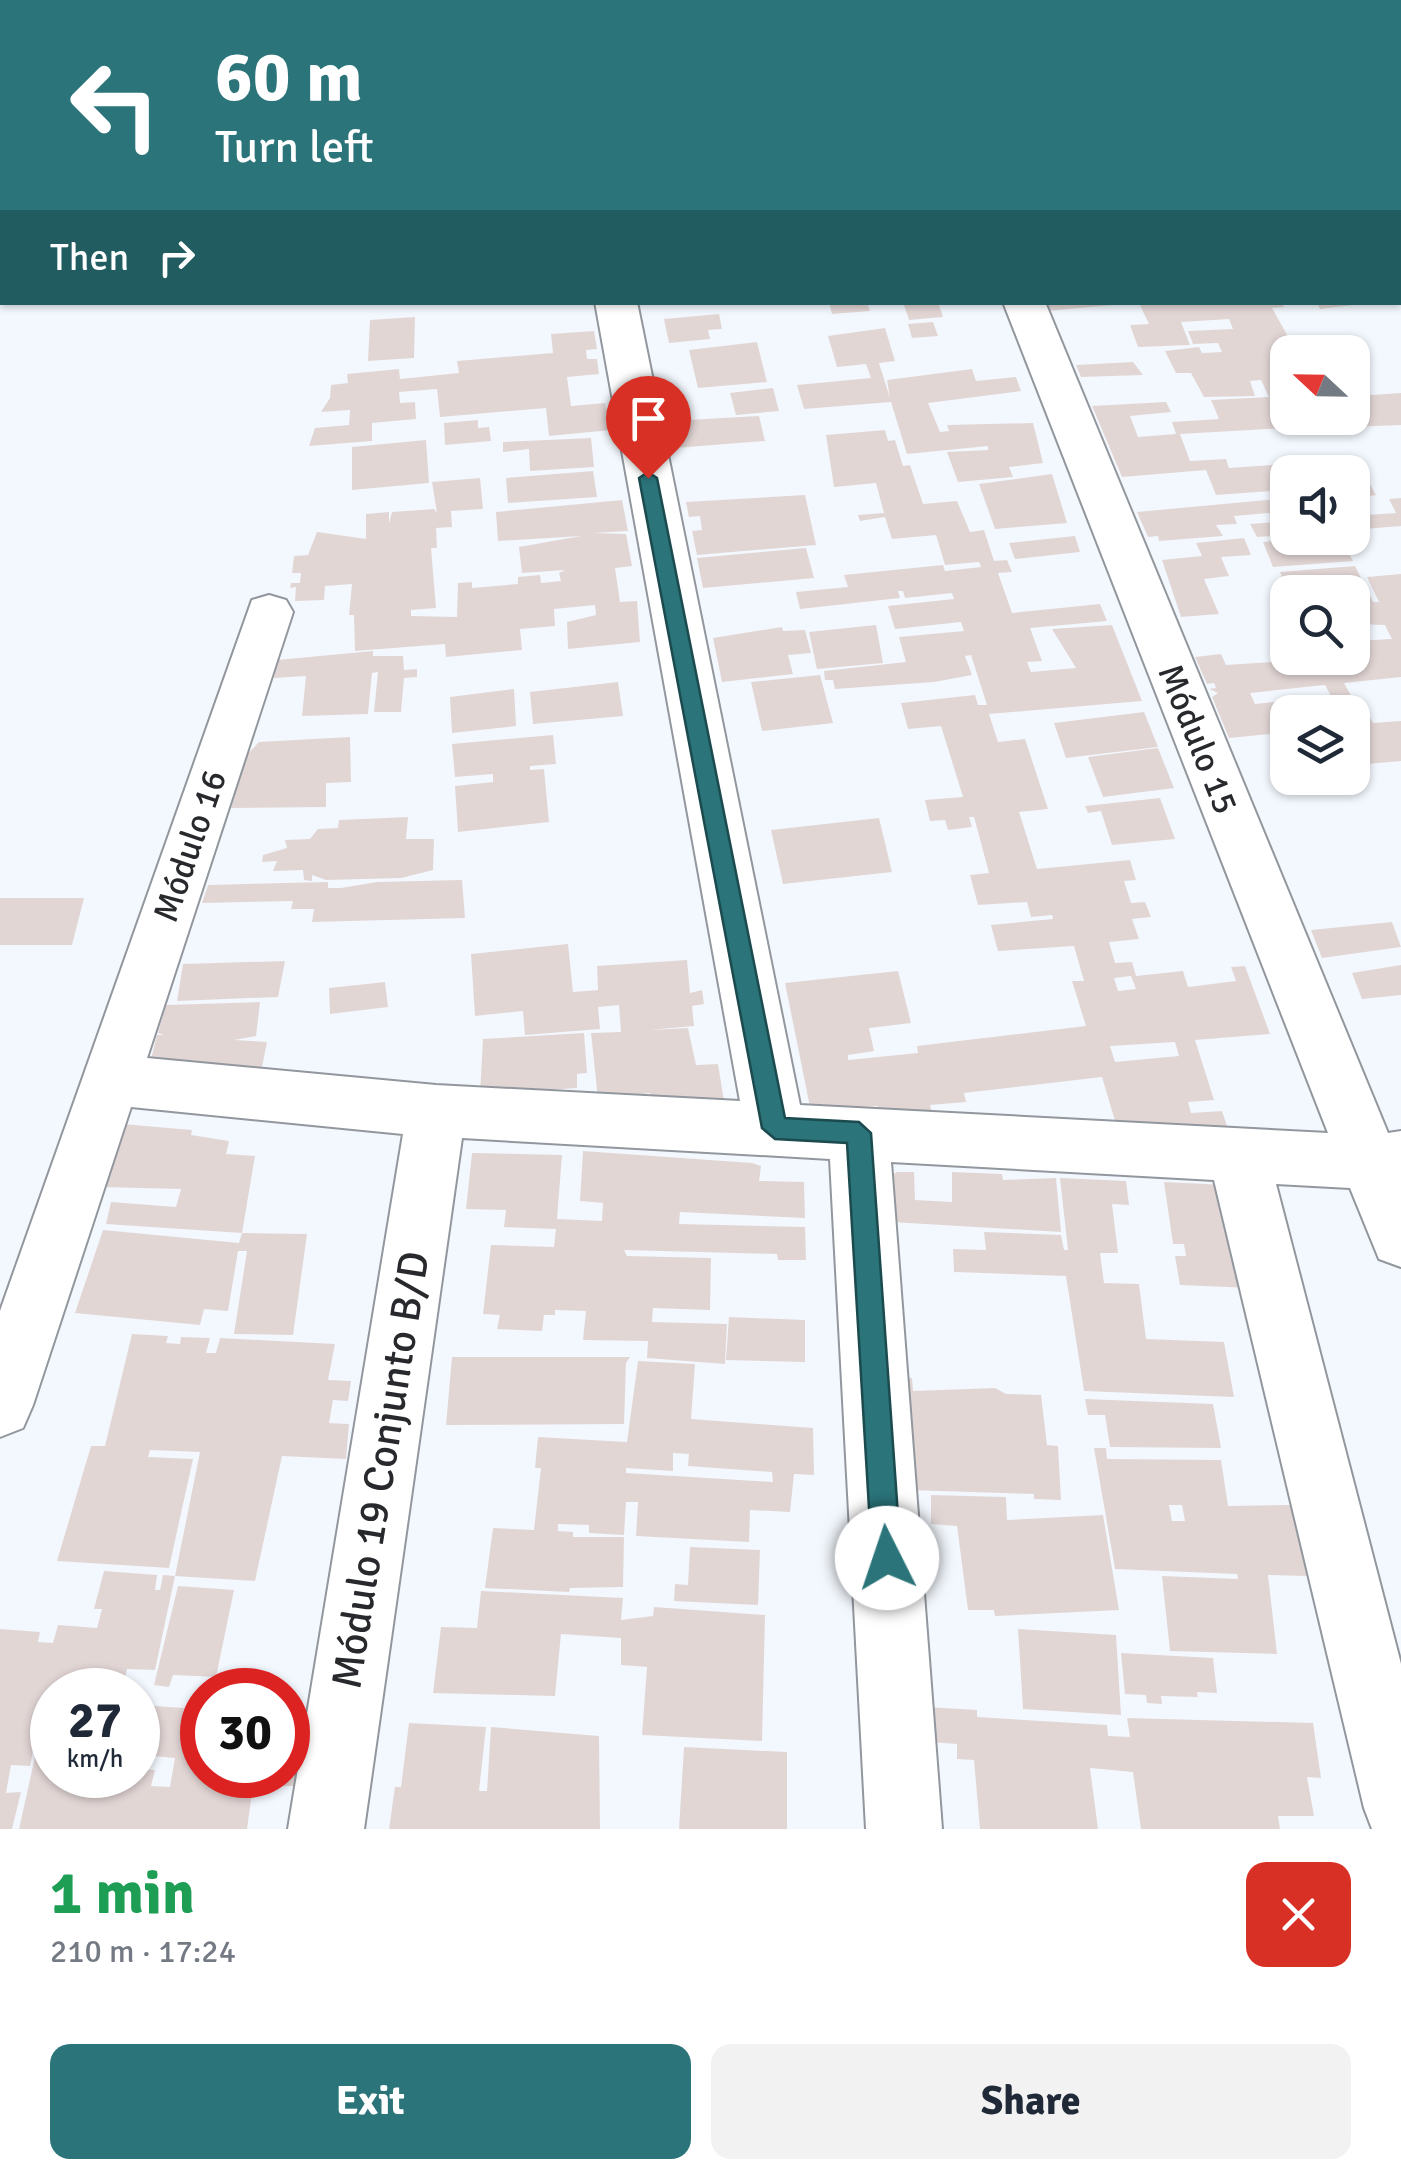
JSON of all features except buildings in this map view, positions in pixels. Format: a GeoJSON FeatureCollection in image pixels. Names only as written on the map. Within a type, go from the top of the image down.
{"type":"FeatureCollection","features":[{"type":"Feature","properties":{"kind":"street"},"geometry":{"type":"LineString","coordinates":[[616,305],[775,1128]]}},
{"type":"Feature","properties":{"kind":"street","name":"Módulo 15"},"geometry":{"type":"LineString","coordinates":[[1027,309],[1384,1160],[1401,1239]]}},
{"type":"Feature","properties":{"kind":"street","name":"Módulo 16"},"geometry":{"type":"LineString","coordinates":[[0,1405],[269,612]]}},
{"type":"Feature","properties":{"kind":"street"},"geometry":{"type":"LineString","coordinates":[[111,1080],[436,1111],[1384,1160]]}},
{"type":"Feature","properties":{"kind":"street","name":"Módulo 19 Conjunto B/D"},"geometry":{"type":"LineString","coordinates":[[326,1829],[436,1111]]}},
{"type":"Feature","properties":{"kind":"street"},"geometry":{"type":"LineString","coordinates":[[859,1133],[904,1829]]}},
{"type":"Feature","properties":{"kind":"street"},"geometry":{"type":"LineString","coordinates":[[1238,1154],[1401,1808]]}},
{"type":"Feature","properties":{"kind":"route"},"geometry":{"type":"LineString","coordinates":[[648,478],[775,1128],[859,1133],[887,1558]]}}]}
